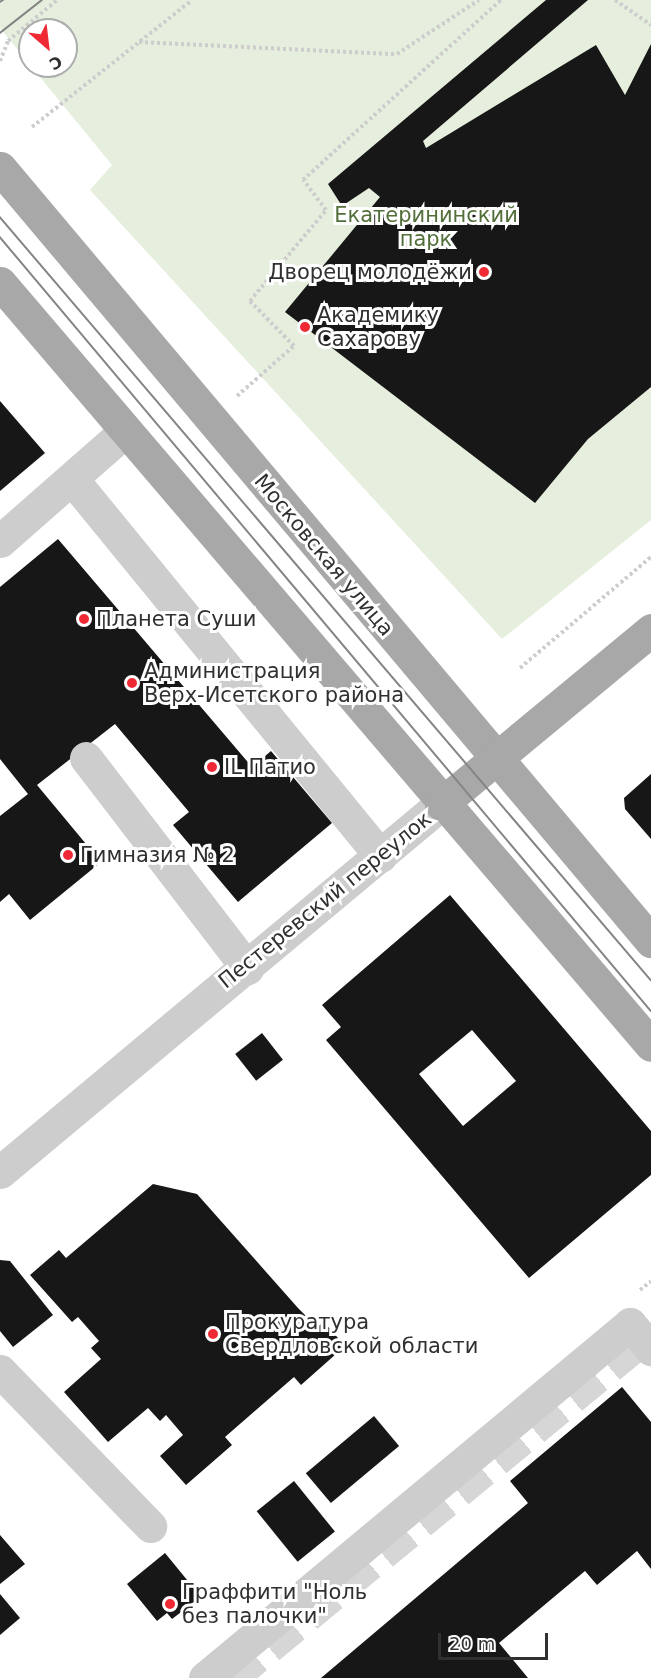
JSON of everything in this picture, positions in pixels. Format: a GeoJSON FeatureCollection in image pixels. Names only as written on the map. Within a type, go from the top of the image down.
{"type":"FeatureCollection","features":[{"type":"Feature","properties":{"kind":"main road","name":"Московская улица"},"geometry":{"type":"LineString","coordinates":[[0,168],[494,758],[651,940]]}},
{"type":"Feature","properties":{"kind":"main road"},"geometry":{"type":"LineString","coordinates":[[0,283],[441,804],[651,1045]]}},
{"type":"Feature","properties":{"kind":"main road","name":"Пестеревский переулок"},"geometry":{"type":"LineString","coordinates":[[441,804],[651,630]]}},
{"type":"Feature","properties":{"kind":"street"},"geometry":{"type":"LineString","coordinates":[[0,541],[125,431]]}},
{"type":"Feature","properties":{"kind":"street"},"geometry":{"type":"LineString","coordinates":[[72,479],[381,856]]}},
{"type":"Feature","properties":{"kind":"street"},"geometry":{"type":"LineString","coordinates":[[86,758],[247,968]]}},
{"type":"Feature","properties":{"kind":"street","name":"Пестеревский переулок"},"geometry":{"type":"LineString","coordinates":[[0,1172],[441,804]]}},
{"type":"Feature","properties":{"kind":"street"},"geometry":{"type":"LineString","coordinates":[[205,1678],[630,1324],[651,1338]]}},
{"type":"Feature","properties":{"kind":"street"},"geometry":{"type":"LineString","coordinates":[[0,1371],[150,1526]]}},
{"type":"Feature","properties":{"kind":"path"},"geometry":{"type":"LineString","coordinates":[[0,61],[8,41],[57,0]]}},
{"type":"Feature","properties":{"kind":"path"},"geometry":{"type":"LineString","coordinates":[[32,127],[192,0]]}},
{"type":"Feature","properties":{"kind":"path"},"geometry":{"type":"LineString","coordinates":[[139,42],[398,54],[479,0]]}},
{"type":"Feature","properties":{"kind":"path"},"geometry":{"type":"LineString","coordinates":[[237,396],[294,346],[250,302],[326,210],[303,180],[501,0]]}},
{"type":"Feature","properties":{"kind":"path"},"geometry":{"type":"LineString","coordinates":[[615,0],[651,25]]}},
{"type":"Feature","properties":{"kind":"path"},"geometry":{"type":"LineString","coordinates":[[520,668],[651,557]]}},
{"type":"Feature","properties":{"kind":"green space","name":"Екатерининский парк"},"geometry":{"type":"Polygon","coordinates":[[[0,0],[651,0],[651,520],[502,639],[90,190],[112,165],[41,78],[78,78],[78,18],[18,18],[18,50],[0,28],[0,0]]]}},
{"type":"Feature","properties":{"kind":"building","name":"Дворец молодёжи"},"geometry":{"type":"Polygon","coordinates":[[[546,0],[588,0],[423,141],[426,148],[596,45],[625,95],[651,44],[651,387],[588,439],[535,503],[285,312],[380,197],[369,188],[342,206],[328,184],[546,0]]]}},
{"type":"Feature","properties":{"kind":"building"},"geometry":{"type":"Polygon","coordinates":[[[0,401],[45,453],[0,491],[0,401]]]}},
{"type":"Feature","properties":{"kind":"building"},"geometry":{"type":"Polygon","coordinates":[[[58,539],[252,767],[271,751],[332,823],[238,902],[173,825],[189,812],[115,724],[37,785],[101,862],[30,920],[9,894],[0,902],[0,816],[28,794],[0,759],[0,587],[58,539]]]}},
{"type":"Feature","properties":{"kind":"building"},"geometry":{"type":"Polygon","coordinates":[[[651,774],[651,839],[625,809],[624,798],[651,774]]]}},
{"type":"Feature","properties":{"kind":"building"},"geometry":{"type":"Polygon","coordinates":[[[450,895],[651,1131],[651,1175],[529,1278],[326,1040],[341,1027],[322,1005],[450,895]],[[472,1030],[419,1074],[463,1126],[516,1081],[472,1030]]]}},
{"type":"Feature","properties":{"kind":"building"},"geometry":{"type":"Polygon","coordinates":[[[262,1033],[283,1060],[256,1081],[235,1054],[262,1033]]]}},
{"type":"Feature","properties":{"kind":"building","name":"Прокуратура Свердловской области"},"geometry":{"type":"Polygon","coordinates":[[[153,1184],[197,1194],[298,1308],[317,1327],[324,1322],[345,1346],[301,1385],[294,1377],[225,1437],[232,1445],[186,1485],[160,1456],[183,1435],[166,1415],[160,1421],[148,1408],[108,1442],[64,1392],[101,1359],[91,1348],[99,1341],[78,1317],[72,1322],[30,1275],[59,1250],[66,1258],[153,1184]]]}},
{"type":"Feature","properties":{"kind":"building"},"geometry":{"type":"Polygon","coordinates":[[[0,1260],[10,1261],[53,1315],[13,1347],[0,1331],[0,1260]]]}},
{"type":"Feature","properties":{"kind":"building"},"geometry":{"type":"Polygon","coordinates":[[[622,1387],[651,1422],[651,1569],[637,1551],[597,1585],[585,1571],[499,1643],[528,1678],[321,1678],[528,1503],[510,1481],[622,1387]]]}},
{"type":"Feature","properties":{"kind":"building"},"geometry":{"type":"Polygon","coordinates":[[[374,1416],[399,1446],[331,1503],[306,1473],[374,1416]]]}},
{"type":"Feature","properties":{"kind":"building"},"geometry":{"type":"Polygon","coordinates":[[[294,1481],[335,1532],[298,1562],[257,1511],[294,1481]]]}},
{"type":"Feature","properties":{"kind":"building"},"geometry":{"type":"Polygon","coordinates":[[[0,1535],[25,1564],[0,1584],[0,1535]]]}},
{"type":"Feature","properties":{"kind":"building"},"geometry":{"type":"Polygon","coordinates":[[[165,1553],[201,1597],[172,1619],[167,1613],[157,1621],[127,1584],[165,1553]]]}},
{"type":"Feature","properties":{"kind":"building"},"geometry":{"type":"Polygon","coordinates":[[[0,1594],[20,1618],[0,1635],[0,1594]]]}},
{"type":"Feature","properties":{"kind":"tunnel"},"geometry":{"type":"LineString","coordinates":[[231,1678],[650,1333]]}},
{"type":"Feature","properties":{"kind":"tram line"},"geometry":{"type":"LineString","coordinates":[[0,33],[42,0]]}},
{"type":"Feature","properties":{"kind":"tram line"},"geometry":{"type":"LineString","coordinates":[[0,217],[651,980]]}},
{"type":"Feature","properties":{"kind":"tram line"},"geometry":{"type":"LineString","coordinates":[[0,237],[651,1011]]}},
{"type":"Feature","properties":{"kind":"place","name":"Дворец молодёжи"},"geometry":{"type":"Point","coordinates":[484,272]}},
{"type":"Feature","properties":{"kind":"place","name":"Академику Сахарову"},"geometry":{"type":"Point","coordinates":[305,327]}},
{"type":"Feature","properties":{"kind":"place","name":"Планета Суши"},"geometry":{"type":"Point","coordinates":[84,619]}},
{"type":"Feature","properties":{"kind":"place","name":"Администрация Верх-Исетского района"},"geometry":{"type":"Point","coordinates":[132,683]}},
{"type":"Feature","properties":{"kind":"place","name":"IL Патио"},"geometry":{"type":"Point","coordinates":[212,767]}},
{"type":"Feature","properties":{"kind":"place","name":"Гимназия № 2"},"geometry":{"type":"Point","coordinates":[68,855]}},
{"type":"Feature","properties":{"kind":"place","name":"Прокуратура Свердловской области"},"geometry":{"type":"Point","coordinates":[213,1334]}},
{"type":"Feature","properties":{"kind":"place","name":"Граффити \"Ноль без палочки\""},"geometry":{"type":"Point","coordinates":[170,1604]}}]}
